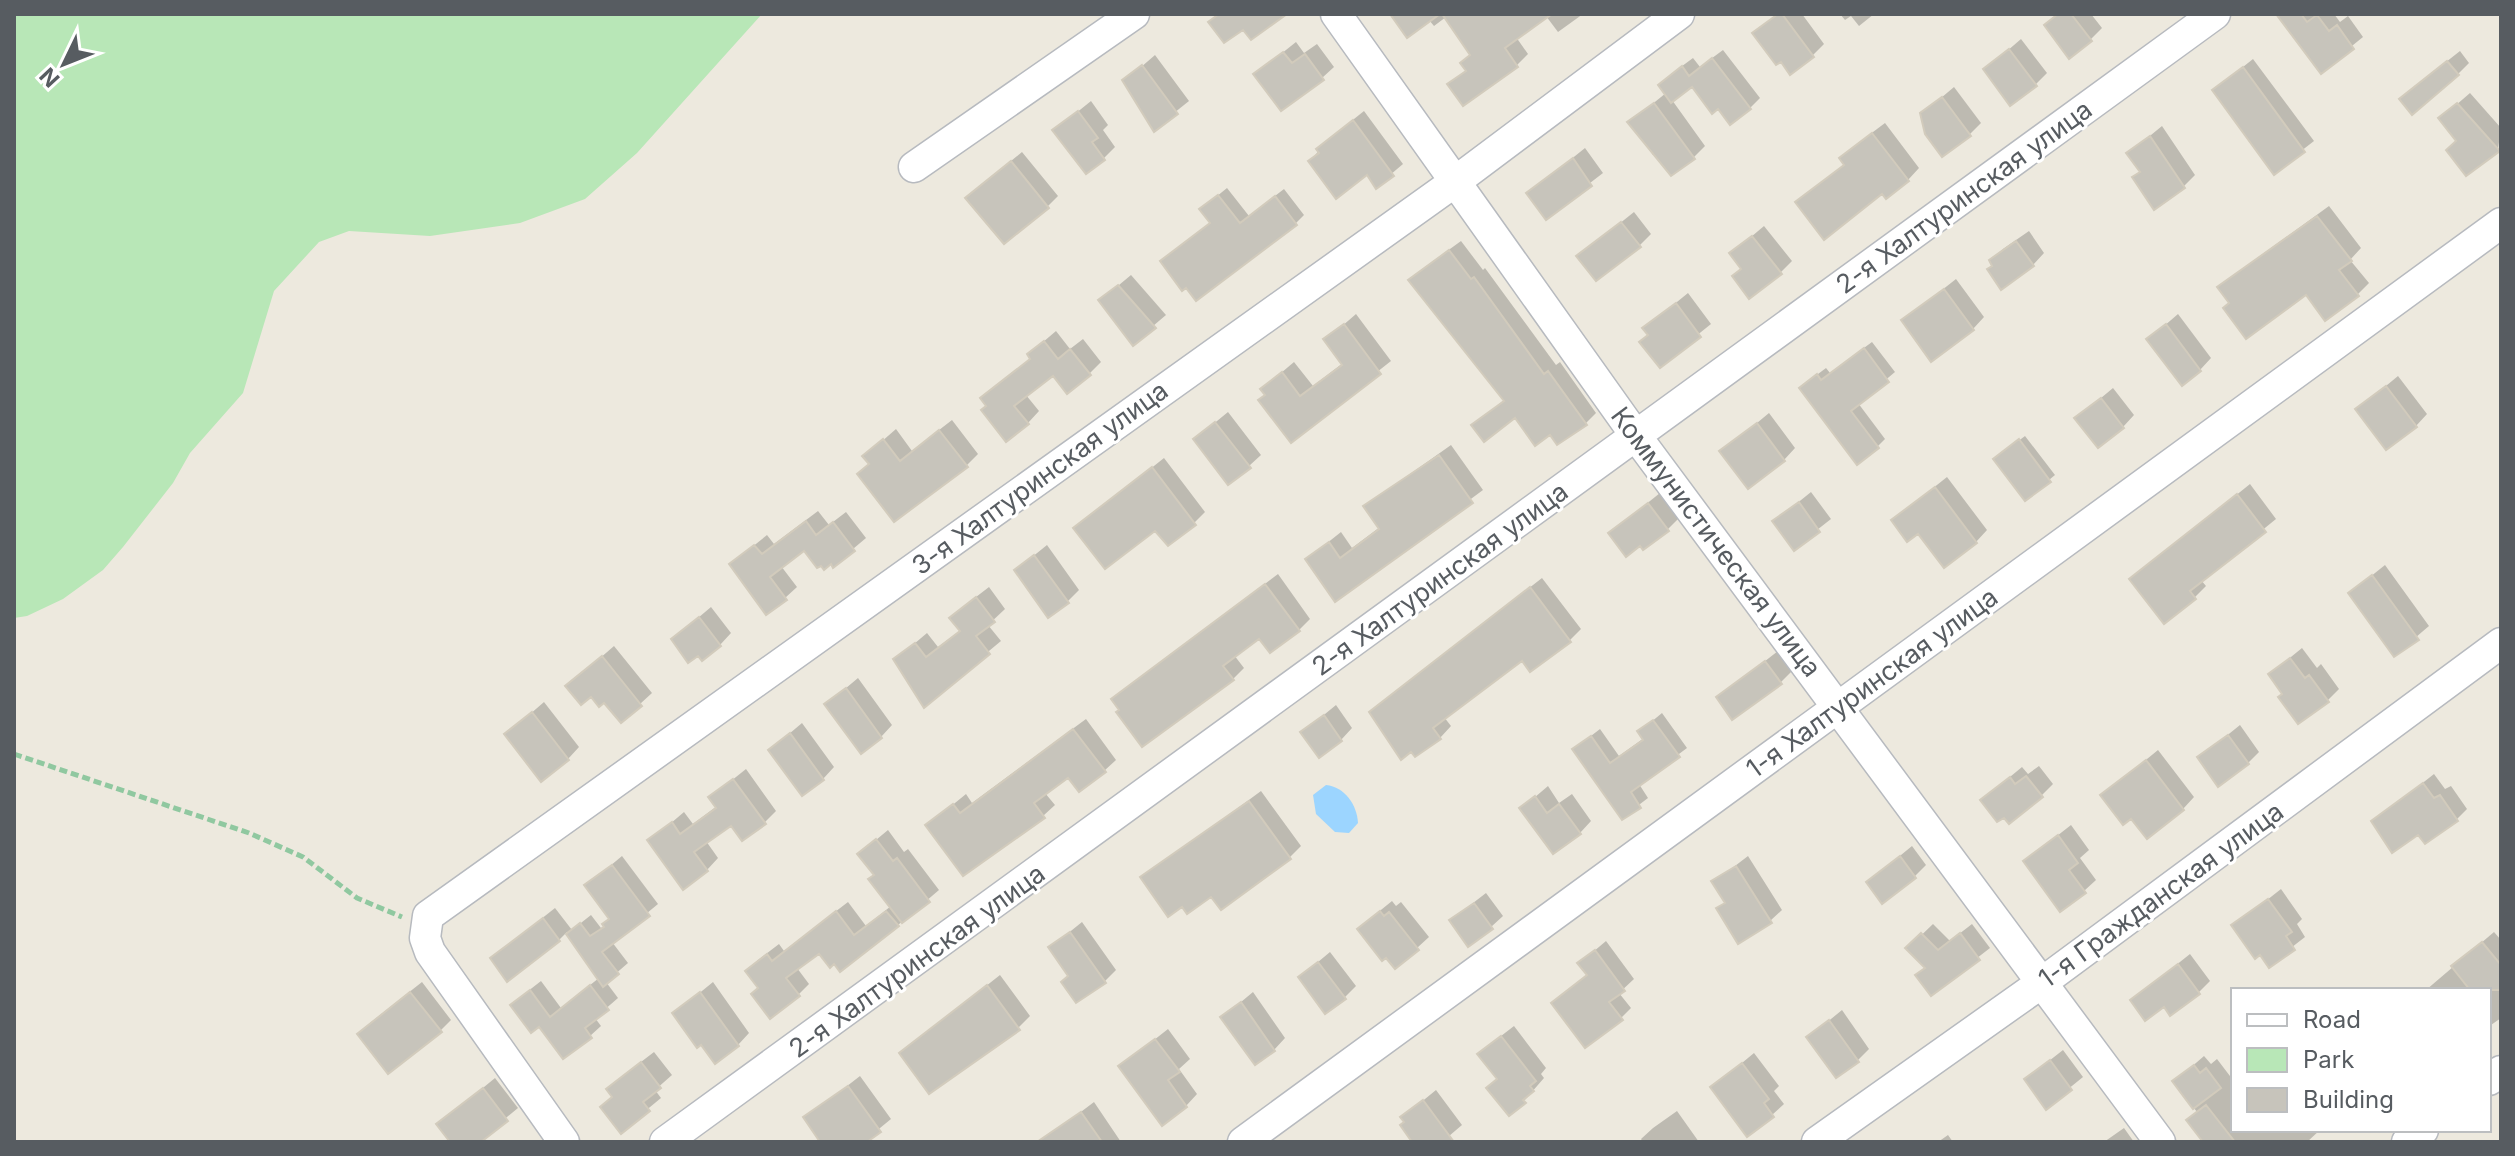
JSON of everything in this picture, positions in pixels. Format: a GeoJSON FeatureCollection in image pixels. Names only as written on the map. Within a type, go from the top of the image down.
{"type":"FeatureCollection","features":[{"type":"Feature","properties":{"kind":"street"},"geometry":{"type":"LineString","coordinates":[[914,167],[1134,14]]}},
{"type":"Feature","properties":{"kind":"street","name":"Коммунистическая улица"},"geometry":{"type":"LineString","coordinates":[[1336,14],[1636,436],[2160,1142]]}},
{"type":"Feature","properties":{"kind":"street","name":"3-я Халтуринская улица"},"geometry":{"type":"LineString","coordinates":[[428,939],[428,916],[1456,181],[1679,14]]}},
{"type":"Feature","properties":{"kind":"street","name":"2-я Халтуринская улица"},"geometry":{"type":"LineString","coordinates":[[665,1142],[2215,14]]}},
{"type":"Feature","properties":{"kind":"street","name":"1-я Халтуринская улица"},"geometry":{"type":"LineString","coordinates":[[1243,1142],[2501,223]]}},
{"type":"Feature","properties":{"kind":"street","name":"1-я Гражданская улица"},"geometry":{"type":"LineString","coordinates":[[1817,1142],[2040,984],[2501,643]]}},
{"type":"Feature","properties":{"kind":"street"},"geometry":{"type":"LineString","coordinates":[[428,939],[564,1142]]}},
{"type":"Feature","properties":{"kind":"path"},"geometry":{"type":"LineString","coordinates":[[14,754],[249,833],[303,857],[357,898],[428,939]]}},
{"type":"Feature","properties":{"kind":"green space"},"geometry":{"type":"Polygon","coordinates":[[[14,14],[762,14],[637,153],[585,199],[520,223],[430,236],[349,231],[319,242],[274,291],[243,393],[190,453],[173,483],[123,547],[103,570],[63,599],[27,616],[14,618],[14,14]]]}},
{"type":"Feature","properties":{"kind":"water"},"geometry":{"type":"Polygon","coordinates":[[[1326,785],[1344,793],[1355,810],[1358,823],[1349,833],[1335,832],[1316,814],[1313,795],[1326,785]]]}},
{"type":"Feature","properties":{"kind":"building"},"geometry":{"type":"Polygon","coordinates":[[[1219,14],[1287,14],[1251,40],[1243,30],[1224,43],[1208,22],[1219,14]]]}},
{"type":"Feature","properties":{"kind":"building"},"geometry":{"type":"Polygon","coordinates":[[[1390,14],[1440,14],[1407,38],[1390,14]]]}},
{"type":"Feature","properties":{"kind":"building"},"geometry":{"type":"Polygon","coordinates":[[[1442,14],[1552,14],[1505,48],[1518,67],[1463,106],[1447,84],[1466,71],[1460,63],[1470,55],[1442,14]]]}},
{"type":"Feature","properties":{"kind":"building"},"geometry":{"type":"Polygon","coordinates":[[[1782,14],[1814,57],[1790,75],[1781,62],[1776,65],[1752,33],[1782,14]]]}},
{"type":"Feature","properties":{"kind":"building"},"geometry":{"type":"Polygon","coordinates":[[[2058,14],[2071,14],[2092,41],[2069,59],[2044,25],[2058,14]]]}},
{"type":"Feature","properties":{"kind":"building"},"geometry":{"type":"Polygon","coordinates":[[[2276,14],[2301,14],[2307,22],[2317,15],[2329,31],[2337,25],[2354,49],[2321,74],[2276,14]]]}},
{"type":"Feature","properties":{"kind":"building"},"geometry":{"type":"Polygon","coordinates":[[[2009,49],[2037,86],[2010,106],[1983,69],[2009,49]]]}},
{"type":"Feature","properties":{"kind":"building"},"geometry":{"type":"Polygon","coordinates":[[[1283,52],[1292,63],[1305,54],[1324,80],[1281,111],[1253,74],[1283,52]]]}},
{"type":"Feature","properties":{"kind":"building"},"geometry":{"type":"Polygon","coordinates":[[[1712,58],[1751,109],[1730,125],[1718,109],[1712,114],[1692,87],[1671,103],[1658,85],[1682,66],[1689,76],[1712,58]]]}},
{"type":"Feature","properties":{"kind":"building"},"geometry":{"type":"Polygon","coordinates":[[[2447,61],[2459,75],[2412,115],[2399,99],[2447,61]]]}},
{"type":"Feature","properties":{"kind":"building"},"geometry":{"type":"Polygon","coordinates":[[[1142,65],[1178,114],[1154,132],[1122,80],[1142,65]]]}},
{"type":"Feature","properties":{"kind":"building"},"geometry":{"type":"Polygon","coordinates":[[[2243,67],[2305,152],[2274,175],[2212,90],[2243,67]]]}},
{"type":"Feature","properties":{"kind":"building"},"geometry":{"type":"Polygon","coordinates":[[[1942,97],[1971,136],[1942,157],[1925,134],[1920,113],[1942,97]]]}},
{"type":"Feature","properties":{"kind":"building"},"geometry":{"type":"Polygon","coordinates":[[[1654,103],[1695,159],[1671,176],[1627,122],[1654,103]]]}},
{"type":"Feature","properties":{"kind":"building"},"geometry":{"type":"Polygon","coordinates":[[[2457,103],[2500,151],[2466,176],[2446,150],[2456,141],[2438,118],[2457,103]]]}},
{"type":"Feature","properties":{"kind":"building"},"geometry":{"type":"Polygon","coordinates":[[[1078,111],[1098,138],[1092,142],[1105,160],[1086,174],[1052,130],[1078,111]]]}},
{"type":"Feature","properties":{"kind":"building"},"geometry":{"type":"Polygon","coordinates":[[[1353,120],[1394,176],[1376,189],[1367,175],[1336,199],[1308,161],[1319,153],[1316,149],[1353,120]]]}},
{"type":"Feature","properties":{"kind":"building"},"geometry":{"type":"Polygon","coordinates":[[[1872,133],[1909,181],[1886,199],[1882,194],[1824,240],[1795,202],[1844,165],[1839,158],[1872,133]]]}},
{"type":"Feature","properties":{"kind":"building"},"geometry":{"type":"Polygon","coordinates":[[[2150,136],[2185,188],[2154,210],[2132,177],[2140,172],[2126,153],[2150,136]]]}},
{"type":"Feature","properties":{"kind":"building"},"geometry":{"type":"Polygon","coordinates":[[[1573,158],[1592,186],[1546,220],[1526,193],[1573,158]]]}},
{"type":"Feature","properties":{"kind":"building"},"geometry":{"type":"Polygon","coordinates":[[[1011,161],[1049,208],[1004,244],[965,198],[1011,161]]]}},
{"type":"Feature","properties":{"kind":"building"},"geometry":{"type":"Polygon","coordinates":[[[1218,195],[1240,223],[1275,196],[1297,225],[1196,301],[1186,288],[1182,291],[1160,261],[1210,223],[1199,209],[1218,195]]]}},
{"type":"Feature","properties":{"kind":"building"},"geometry":{"type":"Polygon","coordinates":[[[2317,216],[2352,261],[2339,270],[2359,296],[2325,321],[2306,295],[2246,339],[2223,308],[2229,303],[2217,287],[2317,216]]]}},
{"type":"Feature","properties":{"kind":"building"},"geometry":{"type":"Polygon","coordinates":[[[1621,222],[1641,247],[1596,281],[1576,256],[1621,222]]]}},
{"type":"Feature","properties":{"kind":"building"},"geometry":{"type":"Polygon","coordinates":[[[1752,236],[1782,274],[1749,299],[1732,276],[1741,269],[1729,253],[1752,236]]]}},
{"type":"Feature","properties":{"kind":"building"},"geometry":{"type":"Polygon","coordinates":[[[2016,241],[2034,266],[2001,290],[1987,269],[1992,266],[1989,260],[2016,241]]]}},
{"type":"Feature","properties":{"kind":"building"},"geometry":{"type":"Polygon","coordinates":[[[1449,250],[1471,279],[1474,277],[1544,374],[1548,371],[1587,425],[1557,445],[1550,435],[1535,446],[1515,418],[1484,442],[1471,425],[1504,401],[1408,280],[1449,250]]]}},
{"type":"Feature","properties":{"kind":"building"},"geometry":{"type":"Polygon","coordinates":[[[1118,285],[1156,328],[1133,346],[1098,300],[1118,285]]]}},
{"type":"Feature","properties":{"kind":"building"},"geometry":{"type":"Polygon","coordinates":[[[1944,289],[1974,330],[1931,362],[1901,320],[1944,289]]]}},
{"type":"Feature","properties":{"kind":"building"},"geometry":{"type":"Polygon","coordinates":[[[1676,303],[1701,337],[1660,368],[1639,342],[1648,335],[1642,328],[1676,303]]]}},
{"type":"Feature","properties":{"kind":"building"},"geometry":{"type":"Polygon","coordinates":[[[1344,324],[1381,374],[1291,443],[1258,400],[1265,395],[1260,389],[1282,372],[1300,396],[1342,365],[1323,339],[1344,324]]]}},
{"type":"Feature","properties":{"kind":"building"},"geometry":{"type":"Polygon","coordinates":[[[2166,324],[2201,371],[2182,386],[2146,339],[2166,324]]]}},
{"type":"Feature","properties":{"kind":"building"},"geometry":{"type":"Polygon","coordinates":[[[1044,341],[1058,359],[1070,349],[1091,375],[1067,394],[1053,376],[1014,406],[1029,424],[1006,442],[981,410],[986,406],[980,398],[1030,359],[1027,354],[1044,341]]]}},
{"type":"Feature","properties":{"kind":"building"},"geometry":{"type":"Polygon","coordinates":[[[1864,348],[1889,382],[1851,411],[1879,448],[1857,465],[1799,388],[1817,374],[1821,380],[1864,348]]]}},
{"type":"Feature","properties":{"kind":"building"},"geometry":{"type":"Polygon","coordinates":[[[2386,386],[2417,427],[2386,450],[2355,409],[2386,386]]]}},
{"type":"Feature","properties":{"kind":"building"},"geometry":{"type":"Polygon","coordinates":[[[2101,398],[2124,428],[2098,448],[2074,418],[2101,398]]]}},
{"type":"Feature","properties":{"kind":"building"},"geometry":{"type":"Polygon","coordinates":[[[1215,422],[1251,468],[1228,485],[1193,439],[1215,422]]]}},
{"type":"Feature","properties":{"kind":"building"},"geometry":{"type":"Polygon","coordinates":[[[1757,423],[1785,461],[1748,489],[1719,451],[1757,423]]]}},
{"type":"Feature","properties":{"kind":"building"},"geometry":{"type":"Polygon","coordinates":[[[939,430],[968,467],[894,522],[857,474],[869,464],[862,456],[883,439],[900,461],[939,430]]]}},
{"type":"Feature","properties":{"kind":"building"},"geometry":{"type":"Polygon","coordinates":[[[2019,439],[2051,482],[2025,501],[1993,459],[2019,439]]]}},
{"type":"Feature","properties":{"kind":"building"},"geometry":{"type":"Polygon","coordinates":[[[1439,455],[1473,503],[1335,602],[1305,559],[1329,542],[1340,558],[1379,529],[1363,506],[1439,455]]]}},
{"type":"Feature","properties":{"kind":"building"},"geometry":{"type":"Polygon","coordinates":[[[1152,467],[1196,525],[1168,546],[1155,531],[1105,569],[1073,528],[1152,467]]]}},
{"type":"Feature","properties":{"kind":"building"},"geometry":{"type":"Polygon","coordinates":[[[1935,487],[1977,543],[1944,568],[1918,534],[1907,542],[1891,520],[1935,487]]]}},
{"type":"Feature","properties":{"kind":"building"},"geometry":{"type":"Polygon","coordinates":[[[2237,494],[2266,532],[2190,591],[2196,599],[2164,624],[2129,579],[2237,494]]]}},
{"type":"Feature","properties":{"kind":"building"},"geometry":{"type":"Polygon","coordinates":[[[1799,502],[1820,532],[1794,551],[1772,521],[1799,502]]]}},
{"type":"Feature","properties":{"kind":"building"},"geometry":{"type":"Polygon","coordinates":[[[1648,503],[1669,531],[1643,550],[1640,546],[1626,557],[1608,533],[1648,503]]]}},
{"type":"Feature","properties":{"kind":"building"},"geometry":{"type":"Polygon","coordinates":[[[806,521],[816,535],[833,522],[855,551],[833,568],[831,564],[824,570],[821,566],[817,568],[804,551],[770,577],[787,600],[766,615],[729,564],[754,545],[762,554],[806,521]]]}},
{"type":"Feature","properties":{"kind":"building"},"geometry":{"type":"Polygon","coordinates":[[[1034,555],[1069,603],[1048,618],[1014,570],[1034,555]]]}},
{"type":"Feature","properties":{"kind":"building"},"geometry":{"type":"Polygon","coordinates":[[[2372,575],[2419,640],[2394,657],[2348,593],[2372,575]]]}},
{"type":"Feature","properties":{"kind":"building"},"geometry":{"type":"Polygon","coordinates":[[[1265,584],[1300,631],[1270,653],[1259,639],[1223,666],[1234,680],[1142,747],[1116,712],[1119,710],[1111,699],[1265,584]]]}},
{"type":"Feature","properties":{"kind":"building"},"geometry":{"type":"Polygon","coordinates":[[[1530,587],[1571,642],[1530,672],[1522,661],[1433,728],[1441,739],[1415,757],[1411,752],[1401,760],[1369,712],[1530,587]]]}},
{"type":"Feature","properties":{"kind":"building"},"geometry":{"type":"Polygon","coordinates":[[[976,597],[995,622],[976,636],[990,654],[924,708],[893,659],[915,643],[926,657],[960,631],[949,618],[976,597]]]}},
{"type":"Feature","properties":{"kind":"building"},"geometry":{"type":"Polygon","coordinates":[[[699,617],[721,646],[702,661],[698,656],[688,663],[671,639],[699,617]]]}},
{"type":"Feature","properties":{"kind":"building"},"geometry":{"type":"Polygon","coordinates":[[[602,656],[642,706],[621,723],[604,703],[599,707],[591,697],[581,705],[565,686],[602,656]]]}},
{"type":"Feature","properties":{"kind":"building"},"geometry":{"type":"Polygon","coordinates":[[[2290,658],[2305,678],[2309,675],[2329,702],[2298,724],[2278,697],[2282,694],[2268,674],[2290,658]]]}},
{"type":"Feature","properties":{"kind":"building"},"geometry":{"type":"Polygon","coordinates":[[[1765,661],[1782,684],[1732,720],[1716,697],[1765,661]]]}},
{"type":"Feature","properties":{"kind":"building"},"geometry":{"type":"Polygon","coordinates":[[[846,688],[882,738],[861,754],[824,704],[846,688]]]}},
{"type":"Feature","properties":{"kind":"building"},"geometry":{"type":"Polygon","coordinates":[[[532,712],[569,760],[541,782],[504,734],[532,712]]]}},
{"type":"Feature","properties":{"kind":"building"},"geometry":{"type":"Polygon","coordinates":[[[1324,715],[1342,741],[1319,758],[1300,732],[1324,715]]]}},
{"type":"Feature","properties":{"kind":"building"},"geometry":{"type":"Polygon","coordinates":[[[1653,720],[1680,757],[1631,792],[1641,808],[1622,820],[1572,749],[1591,736],[1610,763],[1643,740],[1637,731],[1653,720]]]}},
{"type":"Feature","properties":{"kind":"building"},"geometry":{"type":"Polygon","coordinates":[[[1073,729],[1106,772],[1079,792],[1068,778],[1034,803],[1045,818],[963,876],[925,825],[953,804],[960,813],[1073,729]]]}},
{"type":"Feature","properties":{"kind":"building"},"geometry":{"type":"Polygon","coordinates":[[[790,733],[824,780],[802,796],[768,750],[790,733]]]}},
{"type":"Feature","properties":{"kind":"building"},"geometry":{"type":"Polygon","coordinates":[[[2228,735],[2249,764],[2218,787],[2197,757],[2228,735]]]}},
{"type":"Feature","properties":{"kind":"building"},"geometry":{"type":"Polygon","coordinates":[[[2146,760],[2184,810],[2147,839],[2131,819],[2123,825],[2100,795],[2146,760]]]}},
{"type":"Feature","properties":{"kind":"building"},"geometry":{"type":"Polygon","coordinates":[[[2026,776],[2043,797],[2009,824],[2004,818],[1997,822],[1980,800],[2010,777],[2015,784],[2026,776]]]}},
{"type":"Feature","properties":{"kind":"building"},"geometry":{"type":"Polygon","coordinates":[[[733,779],[766,824],[742,841],[731,826],[694,852],[708,871],[683,890],[647,840],[672,822],[680,834],[716,808],[708,797],[733,779]]]}},
{"type":"Feature","properties":{"kind":"building"},"geometry":{"type":"Polygon","coordinates":[[[2423,783],[2434,798],[2440,795],[2458,821],[2425,844],[2418,835],[2392,853],[2371,821],[2423,783]]]}},
{"type":"Feature","properties":{"kind":"building"},"geometry":{"type":"Polygon","coordinates":[[[1535,796],[1547,813],[1559,804],[1581,834],[1553,854],[1519,808],[1535,796]]]}},
{"type":"Feature","properties":{"kind":"building"},"geometry":{"type":"Polygon","coordinates":[[[1249,801],[1291,859],[1221,910],[1211,897],[1187,914],[1182,907],[1168,917],[1140,877],[1249,801]]]}},
{"type":"Feature","properties":{"kind":"building"},"geometry":{"type":"Polygon","coordinates":[[[2058,835],[2078,863],[2069,870],[2086,893],[2060,912],[2023,861],[2058,835]]]}},
{"type":"Feature","properties":{"kind":"building"},"geometry":{"type":"Polygon","coordinates":[[[876,839],[893,861],[897,858],[930,902],[902,923],[868,879],[874,875],[857,854],[876,839]]]}},
{"type":"Feature","properties":{"kind":"building"},"geometry":{"type":"Polygon","coordinates":[[[1900,856],[1916,878],[1882,904],[1866,882],[1900,856]]]}},
{"type":"Feature","properties":{"kind":"building"},"geometry":{"type":"Polygon","coordinates":[[[612,865],[650,916],[602,952],[619,974],[603,987],[566,934],[580,923],[590,936],[604,927],[602,924],[609,919],[584,885],[612,865]]]}},
{"type":"Feature","properties":{"kind":"building"},"geometry":{"type":"Polygon","coordinates":[[[1736,866],[1772,923],[1738,944],[1716,908],[1725,903],[1711,881],[1736,866]]]}},
{"type":"Feature","properties":{"kind":"building"},"geometry":{"type":"Polygon","coordinates":[[[2268,899],[2292,932],[2286,936],[2295,950],[2269,968],[2260,955],[2255,959],[2231,925],[2268,899]]]}},
{"type":"Feature","properties":{"kind":"building"},"geometry":{"type":"Polygon","coordinates":[[[1474,903],[1493,929],[1468,947],[1449,920],[1474,903]]]}},
{"type":"Feature","properties":{"kind":"building"},"geometry":{"type":"Polygon","coordinates":[[[836,911],[854,935],[886,911],[899,926],[840,972],[834,964],[830,968],[819,954],[786,978],[800,996],[770,1019],[751,994],[758,988],[745,971],[767,954],[772,961],[836,911]]]}},
{"type":"Feature","properties":{"kind":"building"},"geometry":{"type":"Polygon","coordinates":[[[1380,911],[1384,916],[1389,912],[1419,950],[1395,969],[1386,958],[1382,961],[1357,929],[1380,911]]]}},
{"type":"Feature","properties":{"kind":"building"},"geometry":{"type":"Polygon","coordinates":[[[543,918],[560,941],[507,982],[490,958],[543,918]]]}},
{"type":"Feature","properties":{"kind":"building"},"geometry":{"type":"Polygon","coordinates":[[[1070,932],[1106,983],[1076,1003],[1061,982],[1068,976],[1048,947],[1070,932]]]}},
{"type":"Feature","properties":{"kind":"building"},"geometry":{"type":"Polygon","coordinates":[[[1921,933],[1938,950],[1960,933],[1980,960],[1931,996],[1915,975],[1925,968],[1905,948],[1921,933]]]}},
{"type":"Feature","properties":{"kind":"building"},"geometry":{"type":"Polygon","coordinates":[[[2482,942],[2501,965],[2501,990],[2468,988],[2451,966],[2482,942]]]}},
{"type":"Feature","properties":{"kind":"building"},"geometry":{"type":"Polygon","coordinates":[[[1595,950],[1625,991],[1609,1002],[1623,1020],[1585,1048],[1551,1003],[1587,975],[1577,963],[1595,950]]]}},
{"type":"Feature","properties":{"kind":"building"},"geometry":{"type":"Polygon","coordinates":[[[1318,962],[1346,999],[1325,1014],[1298,977],[1318,962]]]}},
{"type":"Feature","properties":{"kind":"building"},"geometry":{"type":"Polygon","coordinates":[[[2178,964],[2200,994],[2170,1016],[2164,1007],[2145,1021],[2130,1000],[2178,964]]]}},
{"type":"Feature","properties":{"kind":"building"},"geometry":{"type":"Polygon","coordinates":[[[590,985],[609,1010],[585,1028],[592,1038],[563,1059],[539,1027],[531,1033],[510,1005],[530,990],[550,1017],[590,985]]]}},
{"type":"Feature","properties":{"kind":"building"},"geometry":{"type":"Polygon","coordinates":[[[987,985],[1020,1030],[929,1094],[899,1053],[987,985]]]}},
{"type":"Feature","properties":{"kind":"building"},"geometry":{"type":"Polygon","coordinates":[[[410,992],[442,1032],[388,1074],[357,1034],[410,992]]]}},
{"type":"Feature","properties":{"kind":"building"},"geometry":{"type":"Polygon","coordinates":[[[700,992],[739,1046],[715,1064],[701,1045],[697,1048],[672,1013],[700,992]]]}},
{"type":"Feature","properties":{"kind":"building"},"geometry":{"type":"Polygon","coordinates":[[[1241,1002],[1275,1051],[1255,1065],[1220,1017],[1241,1002]]]}},
{"type":"Feature","properties":{"kind":"building"},"geometry":{"type":"Polygon","coordinates":[[[1829,1020],[1859,1062],[1836,1078],[1806,1037],[1829,1020]]]}},
{"type":"Feature","properties":{"kind":"building"},"geometry":{"type":"Polygon","coordinates":[[[1501,1036],[1536,1081],[1530,1086],[1534,1091],[1523,1100],[1526,1103],[1509,1116],[1486,1088],[1497,1079],[1477,1054],[1501,1036]]]}},
{"type":"Feature","properties":{"kind":"building"},"geometry":{"type":"Polygon","coordinates":[[[1155,1039],[1180,1072],[1168,1080],[1187,1107],[1162,1126],[1118,1066],[1155,1039]]]}},
{"type":"Feature","properties":{"kind":"building"},"geometry":{"type":"Polygon","coordinates":[[[2050,1060],[2072,1090],[2046,1110],[2024,1079],[2050,1060]]]}},
{"type":"Feature","properties":{"kind":"building"},"geometry":{"type":"Polygon","coordinates":[[[641,1062],[661,1088],[643,1102],[650,1111],[621,1134],[600,1107],[612,1097],[606,1089],[641,1062]]]}},
{"type":"Feature","properties":{"kind":"building"},"geometry":{"type":"Polygon","coordinates":[[[1742,1063],[1769,1099],[1764,1103],[1774,1117],[1747,1137],[1710,1087],[1742,1063]]]}},
{"type":"Feature","properties":{"kind":"building"},"geometry":{"type":"Polygon","coordinates":[[[2194,1065],[2200,1073],[2206,1068],[2221,1088],[2193,1109],[2172,1081],[2194,1065]]]}},
{"type":"Feature","properties":{"kind":"building"},"geometry":{"type":"Polygon","coordinates":[[[848,1086],[881,1132],[867,1142],[820,1142],[803,1117],[848,1086]]]}},
{"type":"Feature","properties":{"kind":"building"},"geometry":{"type":"Polygon","coordinates":[[[483,1088],[508,1121],[481,1142],[450,1142],[436,1124],[483,1088]]]}},
{"type":"Feature","properties":{"kind":"building"},"geometry":{"type":"Polygon","coordinates":[[[1423,1100],[1454,1142],[1412,1142],[1400,1125],[1404,1122],[1400,1117],[1423,1100]]]}},
{"type":"Feature","properties":{"kind":"building"},"geometry":{"type":"Polygon","coordinates":[[[2206,1105],[2235,1142],[2203,1142],[2186,1120],[2206,1105]]]}},
{"type":"Feature","properties":{"kind":"building"},"geometry":{"type":"Polygon","coordinates":[[[1081,1112],[1102,1142],[1037,1142],[1081,1112]]]}}]}
